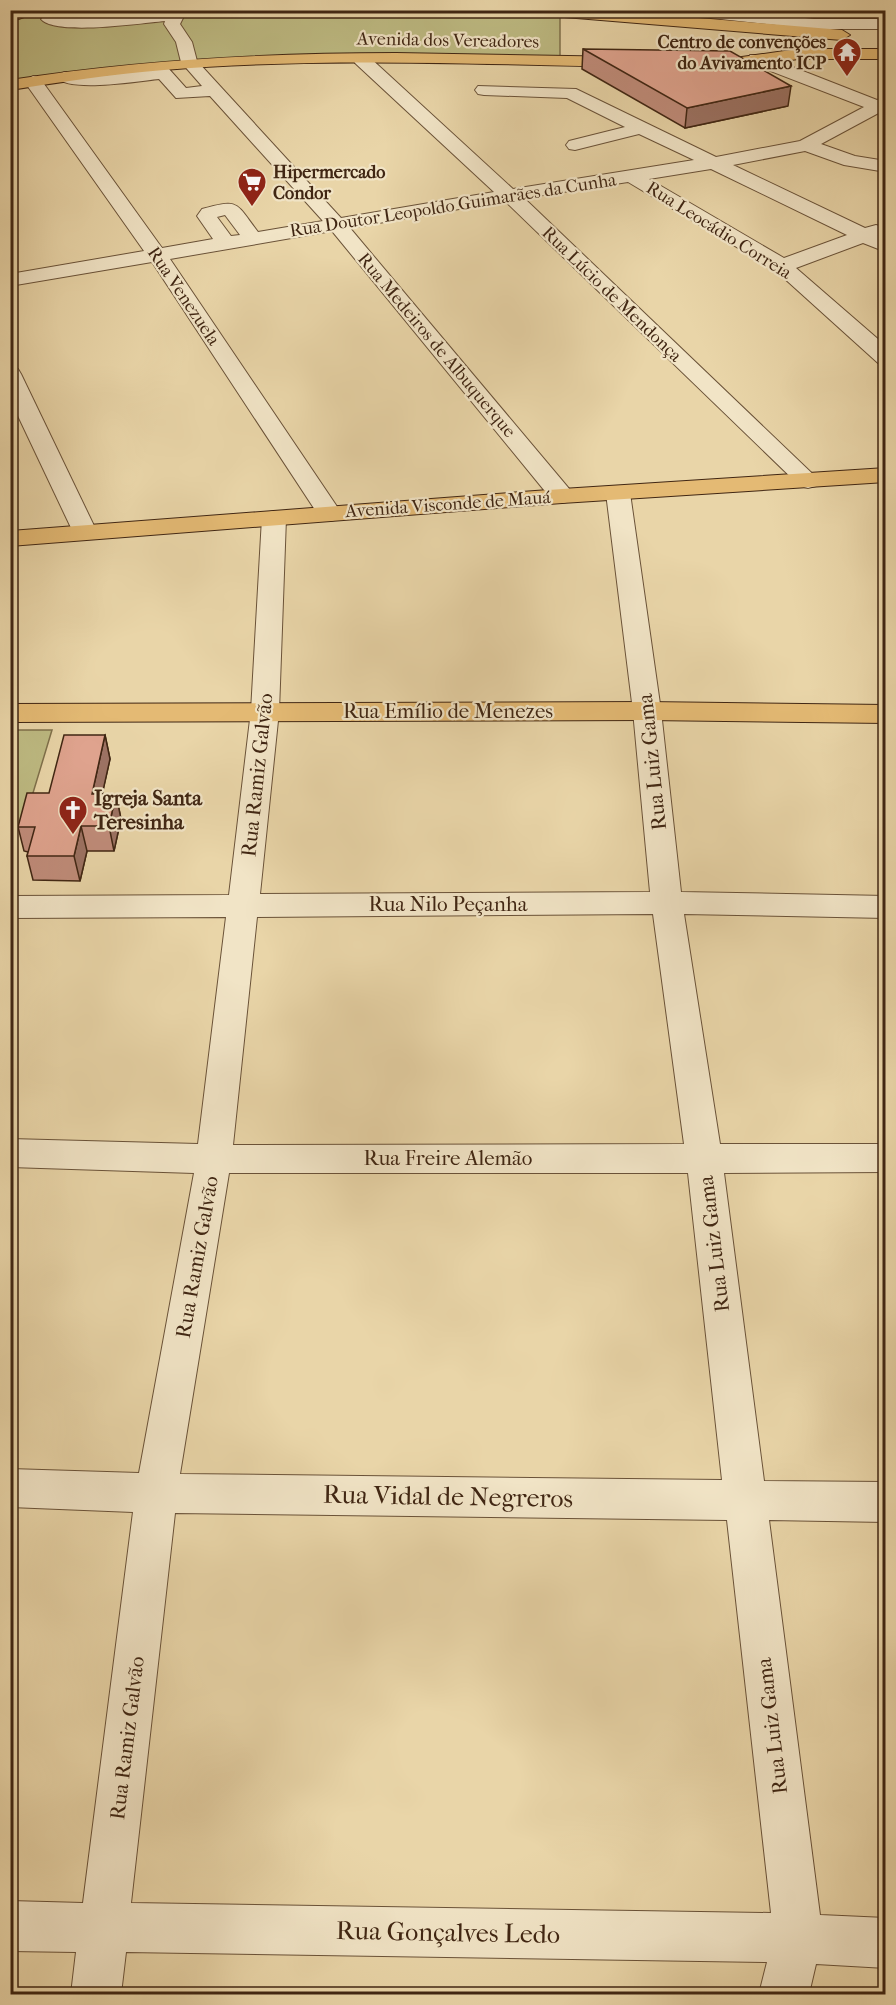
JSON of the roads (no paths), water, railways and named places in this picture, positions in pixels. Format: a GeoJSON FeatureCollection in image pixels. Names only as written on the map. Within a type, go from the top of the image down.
{"type":"FeatureCollection","features":[{"type":"Feature","properties":{"kind":"main road"},"geometry":{"type":"LineString","coordinates":[[10,16],[36,10]]}},
{"type":"Feature","properties":{"kind":"main road"},"geometry":{"type":"LineString","coordinates":[[540,10],[885,38]]}},
{"type":"Feature","properties":{"kind":"main road"},"geometry":{"type":"LineString","coordinates":[[634,18],[696,39]]}},
{"type":"Feature","properties":{"kind":"main road"},"geometry":{"type":"LineString","coordinates":[[735,63],[716,44],[849,35]]}},
{"type":"Feature","properties":{"kind":"main road"},"geometry":{"type":"LineString","coordinates":[[692,62],[735,63],[798,54],[879,53]]}},
{"type":"Feature","properties":{"kind":"main road","name":"Avenida dos Vereadores"},"geometry":{"type":"LineString","coordinates":[[10,85],[189,62],[361,59],[645,62]]}},
{"type":"Feature","properties":{"kind":"main road","name":"Avenida Visconde de Mauá"},"geometry":{"type":"LineString","coordinates":[[10,539],[562,496],[885,475]]}},
{"type":"Feature","properties":{"kind":"main road","name":"Rua Emílio de Menezes"},"geometry":{"type":"LineString","coordinates":[[10,713],[646,711],[885,714]]}},
{"type":"Feature","properties":{"kind":"street"},"geometry":{"type":"LineString","coordinates":[[64,10],[49,19],[63,23],[176,13],[172,24],[184,42],[189,62]]}},
{"type":"Feature","properties":{"kind":"street"},"geometry":{"type":"LineString","coordinates":[[683,10],[819,17],[885,24]]}},
{"type":"Feature","properties":{"kind":"street","name":"Rua Lúcio de Mendonça"},"geometry":{"type":"LineString","coordinates":[[361,59],[509,195],[808,481]]}},
{"type":"Feature","properties":{"kind":"street"},"geometry":{"type":"LineString","coordinates":[[756,59],[882,104]]}},
{"type":"Feature","properties":{"kind":"street","name":"Rua Medeiros de Albuquerque"},"geometry":{"type":"LineString","coordinates":[[189,62],[336,224],[562,496]]}},
{"type":"Feature","properties":{"kind":"street"},"geometry":{"type":"LineString","coordinates":[[64,77],[100,81],[163,73],[182,94],[215,90]]}},
{"type":"Feature","properties":{"kind":"street","name":"Rua Venezuela"},"geometry":{"type":"LineString","coordinates":[[33,81],[157,255],[330,514]]}},
{"type":"Feature","properties":{"kind":"street"},"geometry":{"type":"LineString","coordinates":[[484,90],[570,93],[885,246]]}},
{"type":"Feature","properties":{"kind":"street"},"geometry":{"type":"LineString","coordinates":[[510,108],[570,93]]}},
{"type":"Feature","properties":{"kind":"street","name":"Rua Doutor Leopoldo Guimarães da Cunha"},"geometry":{"type":"LineString","coordinates":[[10,280],[509,195],[717,164],[806,145],[882,104]]}},
{"type":"Feature","properties":{"kind":"street"},"geometry":{"type":"LineString","coordinates":[[575,145],[640,128]]}},
{"type":"Feature","properties":{"kind":"street"},"geometry":{"type":"LineString","coordinates":[[806,145],[851,160],[885,167]]}},
{"type":"Feature","properties":{"kind":"street","name":"Rua Leocádio Correia"},"geometry":{"type":"LineString","coordinates":[[631,176],[782,266],[885,358]]}},
{"type":"Feature","properties":{"kind":"street"},"geometry":{"type":"LineString","coordinates":[[225,243],[207,216],[209,213],[230,208],[252,238]]}},
{"type":"Feature","properties":{"kind":"street"},"geometry":{"type":"LineString","coordinates":[[782,266],[885,227]]}},
{"type":"Feature","properties":{"kind":"street"},"geometry":{"type":"LineString","coordinates":[[10,374],[86,532]]}},
{"type":"Feature","properties":{"kind":"street","name":"Rua Luiz Gama"},"geometry":{"type":"LineString","coordinates":[[618,493],[646,711],[667,903],[704,1158],[798,1938],[784,1995]]}},
{"type":"Feature","properties":{"kind":"street","name":"Rua Ramiz Galvão"},"geometry":{"type":"LineString","coordinates":[[96,1995],[156,1493],[214,1159],[265,711],[274,518]]}},
{"type":"Feature","properties":{"kind":"street","name":"Rua Nilo Peçanha"},"geometry":{"type":"LineString","coordinates":[[10,907],[667,903],[885,907]]}},
{"type":"Feature","properties":{"kind":"street","name":"Rua Freire Alemão"},"geometry":{"type":"LineString","coordinates":[[10,1153],[214,1159],[885,1158]]}},
{"type":"Feature","properties":{"kind":"street","name":"Rua Vidal de Negreros"},"geometry":{"type":"LineString","coordinates":[[10,1488],[156,1493],[885,1502]]}},
{"type":"Feature","properties":{"kind":"street","name":"Rua Gonçalves Ledo"},"geometry":{"type":"LineString","coordinates":[[10,1926],[798,1938],[885,1943]]}},
{"type":"Feature","properties":{"kind":"place","name":"Centro de convenções do Avivamento ICP"},"geometry":{"type":"Point","coordinates":[847,78]}},
{"type":"Feature","properties":{"kind":"place","name":"Hipermercado Condor"},"geometry":{"type":"Point","coordinates":[252,208]}},
{"type":"Feature","properties":{"kind":"place","name":"Igreja Santa Teresinha"},"geometry":{"type":"Point","coordinates":[73,836]}}]}
